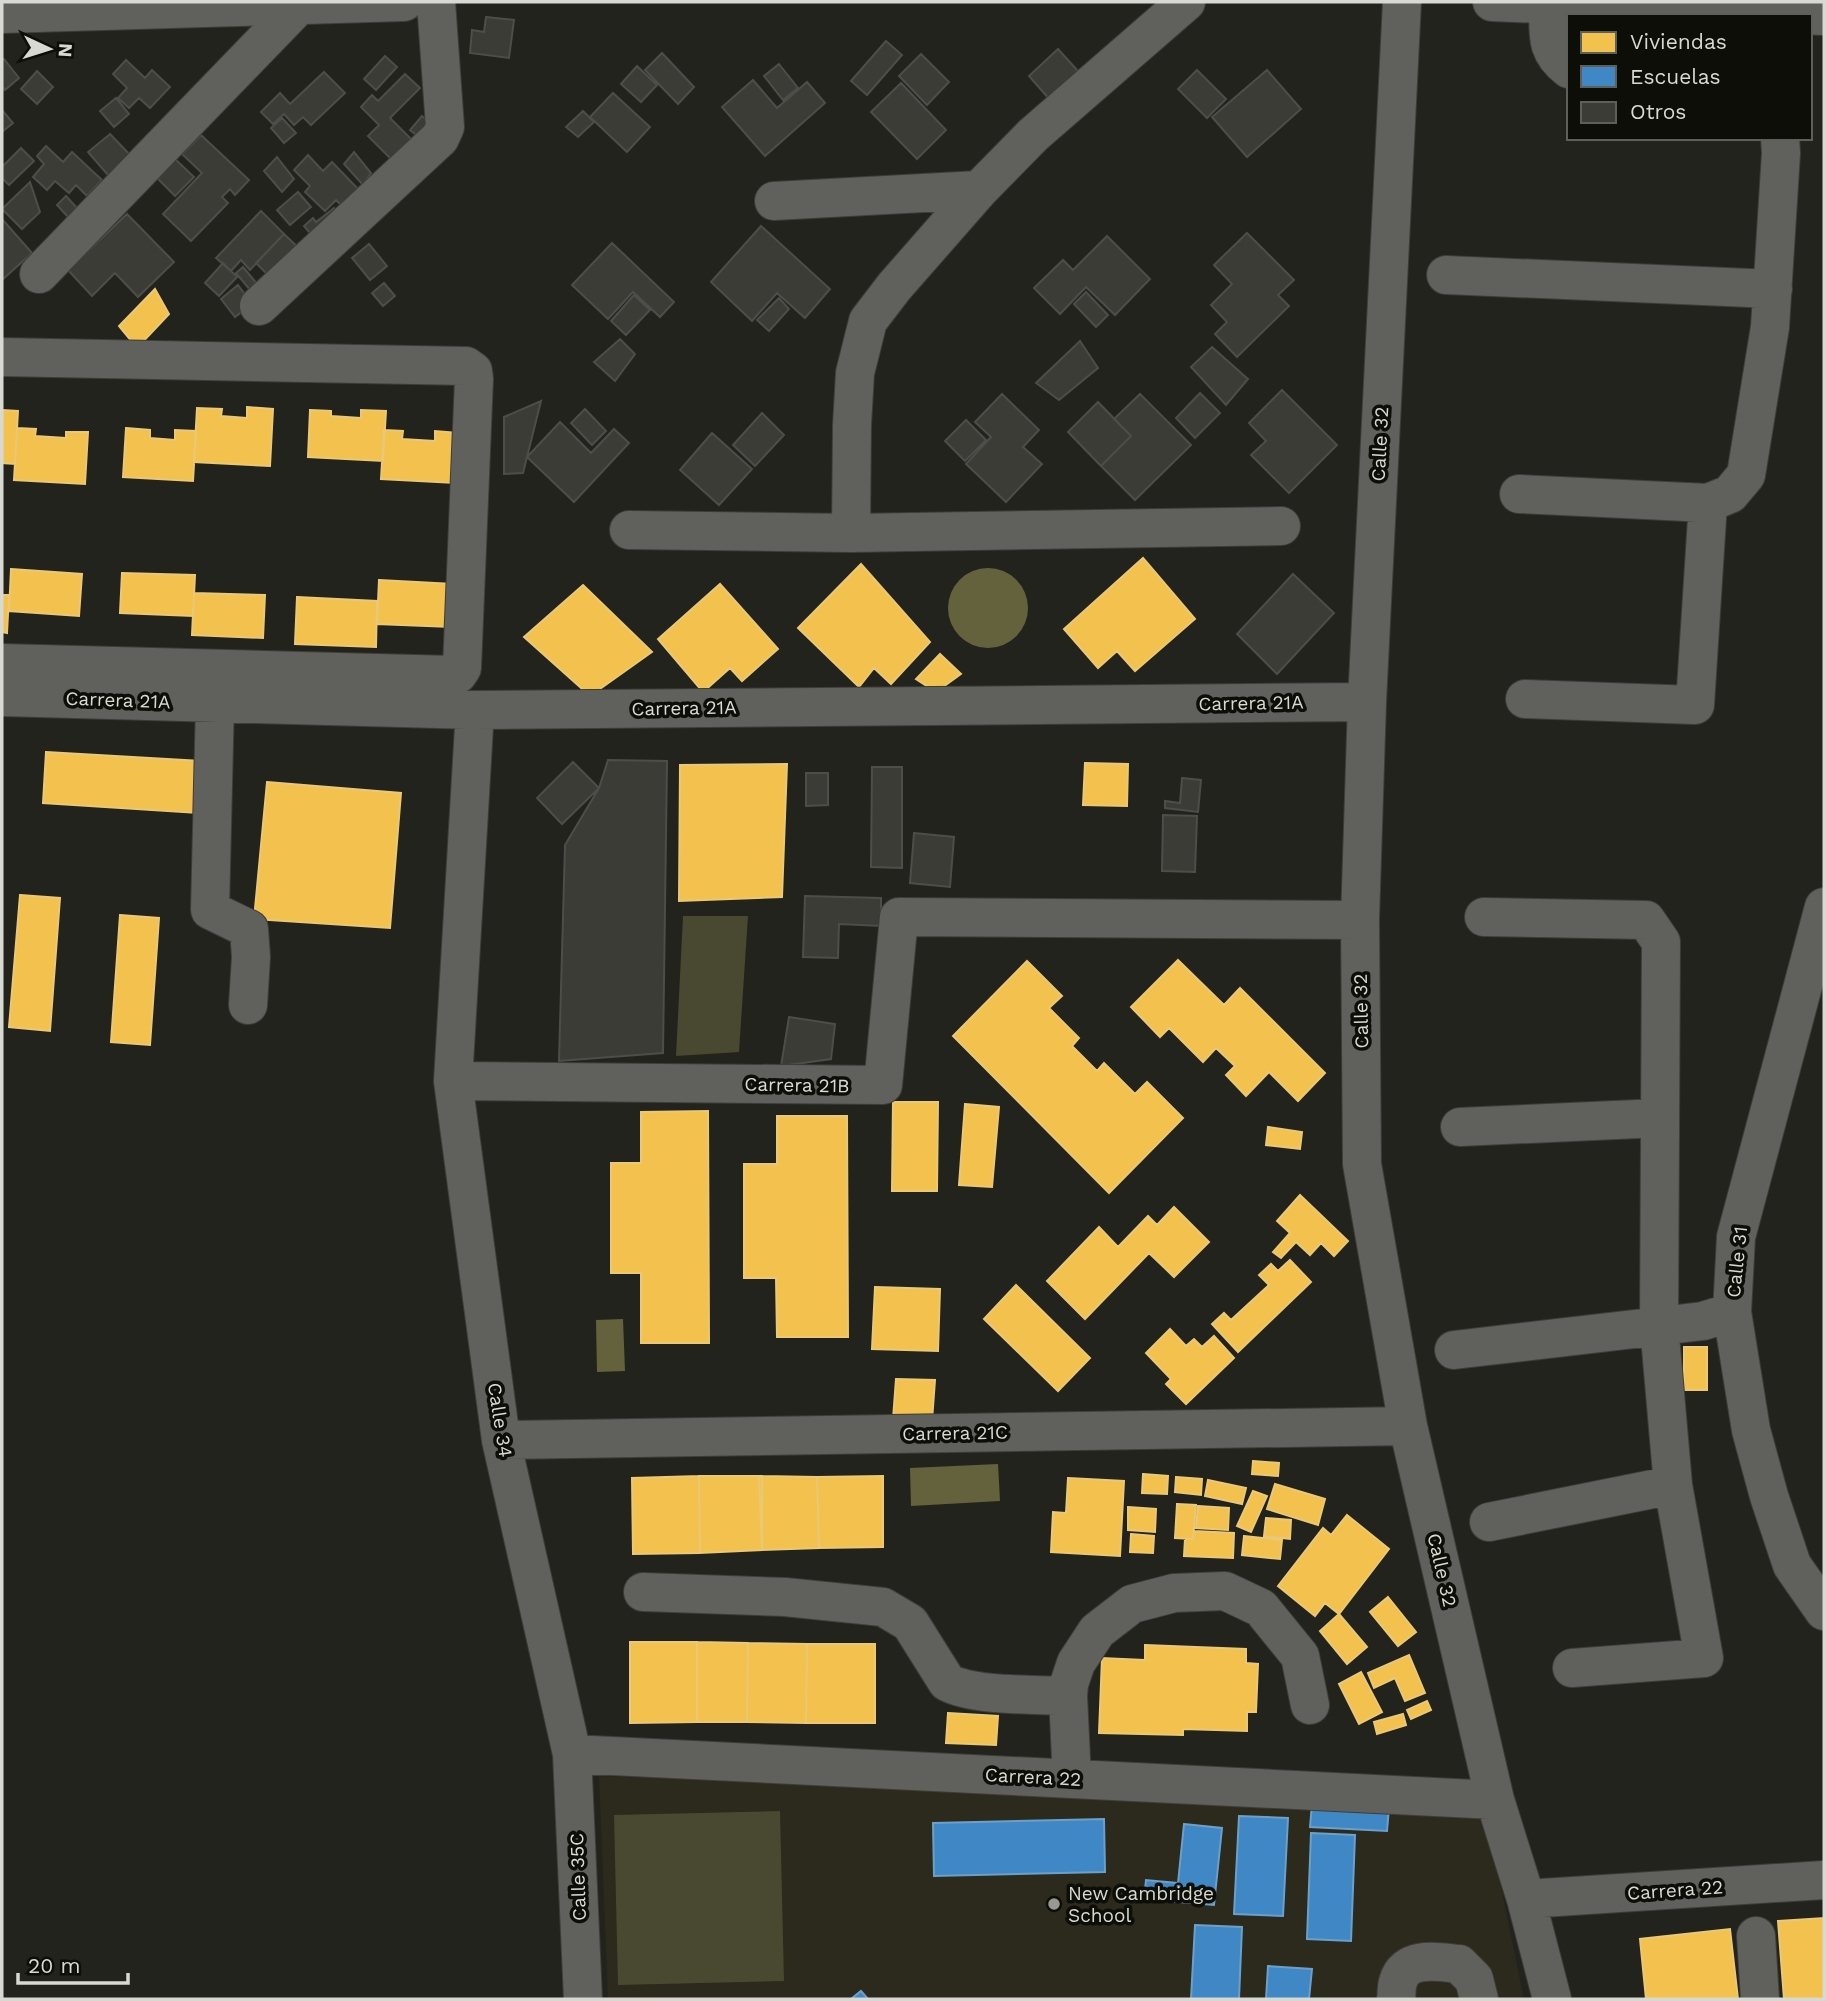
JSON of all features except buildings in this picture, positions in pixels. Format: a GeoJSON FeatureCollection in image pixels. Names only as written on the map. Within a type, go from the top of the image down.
{"type":"FeatureCollection","features":[{"type":"Feature","properties":{"kind":"street"},"geometry":{"type":"LineString","coordinates":[[5,17],[404,2]]}},
{"type":"Feature","properties":{"kind":"street"},"geometry":{"type":"LineString","coordinates":[[259,306],[440,138],[445,127],[436,2]]}},
{"type":"Feature","properties":{"kind":"street"},"geometry":{"type":"LineString","coordinates":[[851,533],[852,425],[856,373],[868,321],[894,287],[979,190],[1033,135],[1186,2]]}},
{"type":"Feature","properties":{"kind":"street","name":"Calle 32"},"geometry":{"type":"LineString","coordinates":[[1402,2],[1367,702],[1360,920],[1362,1164],[1408,1426],[1494,1800],[1527,1899],[1552,1999]]}},
{"type":"Feature","properties":{"kind":"street"},"geometry":{"type":"LineString","coordinates":[[1492,2],[1774,14]]}},
{"type":"Feature","properties":{"kind":"street"},"geometry":{"type":"LineString","coordinates":[[39,274],[300,4]]}},
{"type":"Feature","properties":{"kind":"street"},"geometry":{"type":"LineString","coordinates":[[1548,5],[1550,45],[1557,59],[1567,67]]}},
{"type":"Feature","properties":{"kind":"street"},"geometry":{"type":"LineString","coordinates":[[1519,494],[1708,503],[1730,494],[1746,475],[1770,327],[1780,140]]}},
{"type":"Feature","properties":{"kind":"street"},"geometry":{"type":"LineString","coordinates":[[774,201],[979,190]]}},
{"type":"Feature","properties":{"kind":"street"},"geometry":{"type":"LineString","coordinates":[[1446,275],[1773,289]]}},
{"type":"Feature","properties":{"kind":"street","name":"Carrera 21A"},"geometry":{"type":"LineString","coordinates":[[2,357],[467,366],[473,371],[474,379],[462,668],[458,674],[2,663]]}},
{"type":"Feature","properties":{"kind":"street"},"geometry":{"type":"LineString","coordinates":[[1525,699],[1695,705],[1708,503]]}},
{"type":"Feature","properties":{"kind":"street"},"geometry":{"type":"LineString","coordinates":[[629,530],[851,533],[1281,526]]}},
{"type":"Feature","properties":{"kind":"street","name":"Carrera 21A"},"geometry":{"type":"LineString","coordinates":[[2,697],[475,710],[1367,702]]}},
{"type":"Feature","properties":{"kind":"street"},"geometry":{"type":"LineString","coordinates":[[215,702],[210,910],[248,929],[251,957],[248,1004]]}},
{"type":"Feature","properties":{"kind":"street"},"geometry":{"type":"LineString","coordinates":[[453,1081],[475,710]]}},
{"type":"Feature","properties":{"kind":"street","name":"Calle 31"},"geometry":{"type":"LineString","coordinates":[[1824,906],[1736,1237],[1732,1312],[1751,1430],[1769,1496],[1792,1565],[1824,1611]]}},
{"type":"Feature","properties":{"kind":"street","name":"Carrera 21B"},"geometry":{"type":"LineString","coordinates":[[453,1081],[883,1085],[899,917],[1360,920]]}},
{"type":"Feature","properties":{"kind":"street"},"geometry":{"type":"LineString","coordinates":[[1484,917],[1646,920],[1661,943],[1659,1325],[1673,1485],[1704,1658],[1572,1668]]}},
{"type":"Feature","properties":{"kind":"street","name":"Calle 34"},"geometry":{"type":"LineString","coordinates":[[453,1081],[501,1440],[572,1754]]}},
{"type":"Feature","properties":{"kind":"street"},"geometry":{"type":"LineString","coordinates":[[1460,1127],[1660,1118]]}},
{"type":"Feature","properties":{"kind":"street"},"geometry":{"type":"LineString","coordinates":[[1454,1350],[1703,1321],[1732,1312]]}},
{"type":"Feature","properties":{"kind":"street","name":"Carrera 21C"},"geometry":{"type":"LineString","coordinates":[[501,1440],[1408,1426]]}},
{"type":"Feature","properties":{"kind":"street"},"geometry":{"type":"LineString","coordinates":[[1489,1522],[1673,1485]]}},
{"type":"Feature","properties":{"kind":"street"},"geometry":{"type":"LineString","coordinates":[[1073,1779],[1068,1696],[1076,1663],[1097,1631],[1132,1604],[1174,1593],[1225,1591],[1261,1608],[1300,1656],[1310,1705]]}},
{"type":"Feature","properties":{"kind":"street"},"geometry":{"type":"LineString","coordinates":[[643,1592],[785,1598],[883,1607],[910,1623],[947,1682],[971,1691],[1068,1696]]}},
{"type":"Feature","properties":{"kind":"street","name":"Carrera 22"},"geometry":{"type":"LineString","coordinates":[[572,1754],[1494,1800]]}},
{"type":"Feature","properties":{"kind":"street","name":"Calle 35C"},"geometry":{"type":"LineString","coordinates":[[572,1754],[583,1999]]}},
{"type":"Feature","properties":{"kind":"street","name":"Carrera 22"},"geometry":{"type":"LineString","coordinates":[[1527,1899],[1824,1880]]}},
{"type":"Feature","properties":{"kind":"street"},"geometry":{"type":"LineString","coordinates":[[1756,1936],[1760,1999]]}},
{"type":"Feature","properties":{"kind":"street"},"geometry":{"type":"LineString","coordinates":[[1396,1999],[1398,1980],[1406,1968],[1425,1961],[1459,1964],[1474,1979],[1479,1999]]}},
{"type":"Feature","properties":{"kind":"shaded area"},"geometry":{"type":"Polygon","coordinates":[[[988,568],[1003,571],[1016,580],[1025,593],[1028,608],[1025,623],[1016,636],[1003,645],[988,648],[973,645],[960,636],[951,623],[948,608],[951,593],[960,580],[973,571],[988,568]]]}},
{"type":"Feature","properties":{"kind":"shaded area"},"geometry":{"type":"Polygon","coordinates":[[[683,916],[748,916],[739,1052],[676,1056],[683,916]]]}},
{"type":"Feature","properties":{"kind":"shaded area"},"geometry":{"type":"Polygon","coordinates":[[[623,1319],[625,1371],[597,1372],[596,1320],[623,1319]]]}},
{"type":"Feature","properties":{"kind":"shaded area"},"geometry":{"type":"Polygon","coordinates":[[[998,1464],[1000,1501],[911,1506],[910,1468],[998,1464]]]}},
{"type":"Feature","properties":{"kind":"shaded area","name":"New Cambridge School"},"geometry":{"type":"Polygon","coordinates":[[[599,1776],[1485,1808],[1524,1999],[608,1999],[599,1776]]]}},
{"type":"Feature","properties":{"kind":"shaded area"},"geometry":{"type":"Polygon","coordinates":[[[780,1811],[784,1981],[618,1985],[614,1815],[780,1811]]]}},
{"type":"Feature","properties":{"kind":"place","name":"New Cambridge School"},"geometry":{"type":"Point","coordinates":[1054,1904]}}]}
